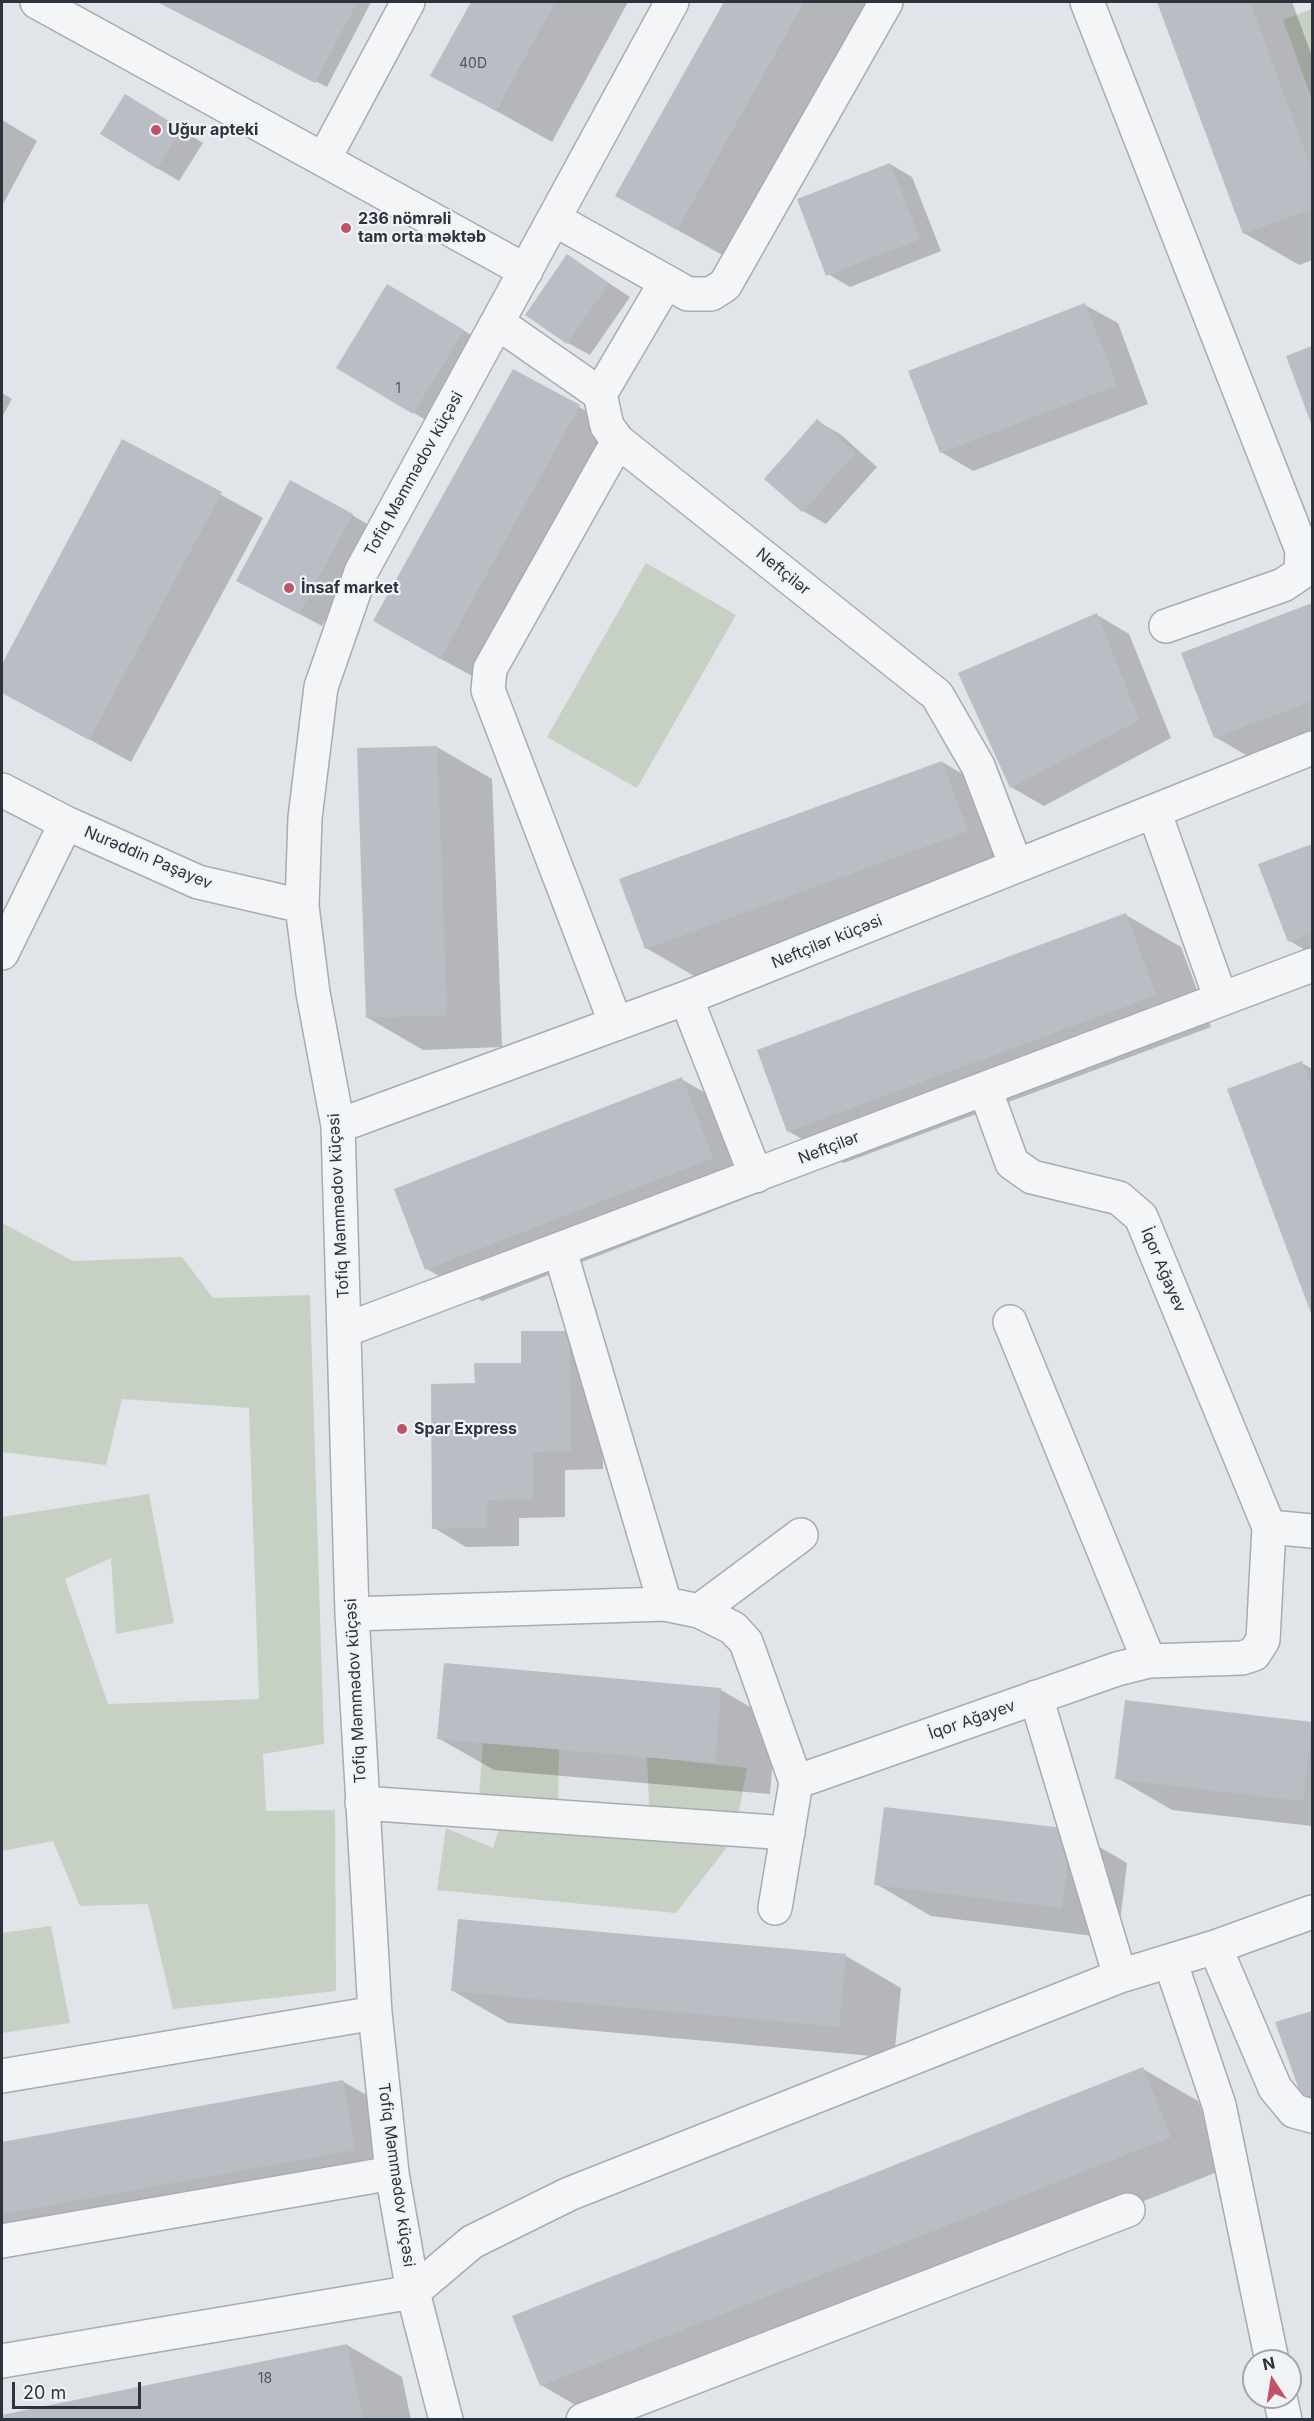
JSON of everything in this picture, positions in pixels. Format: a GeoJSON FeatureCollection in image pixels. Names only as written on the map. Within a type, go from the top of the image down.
{"type":"FeatureCollection","features":[{"type":"Feature","properties":{"kind":"street"},"geometry":{"type":"LineString","coordinates":[[37,2],[526,271]]}},
{"type":"Feature","properties":{"kind":"street"},"geometry":{"type":"LineString","coordinates":[[324,159],[408,2]]}},
{"type":"Feature","properties":{"kind":"street","name":"Tofiq Məmmədov küçəsi"},"geometry":{"type":"LineString","coordinates":[[446,2420],[413,2292],[392,2173],[375,2013],[352,1614],[338,1126],[313,993],[302,906],[305,818],[321,687],[361,572],[672,2]]}},
{"type":"Feature","properties":{"kind":"street"},"geometry":{"type":"LineString","coordinates":[[554,219],[688,294],[711,294],[725,285],[886,2]]}},
{"type":"Feature","properties":{"kind":"street"},"geometry":{"type":"LineString","coordinates":[[1087,2],[1302,550],[1300,573],[1283,585],[1166,626]]}},
{"type":"Feature","properties":{"kind":"street"},"geometry":{"type":"LineString","coordinates":[[498,323],[600,394],[666,282]]}},
{"type":"Feature","properties":{"kind":"street","name":"Neftçilər"},"geometry":{"type":"LineString","coordinates":[[600,394],[607,426],[618,441],[937,695],[978,766],[1016,866]]}},
{"type":"Feature","properties":{"kind":"street"},"geometry":{"type":"LineString","coordinates":[[616,1024],[488,690],[490,669],[618,441]]}},
{"type":"Feature","properties":{"kind":"street","name":"Neftçilər küçəsi"},"geometry":{"type":"LineString","coordinates":[[338,1126],[686,998],[1312,748]]}},
{"type":"Feature","properties":{"kind":"street","name":"Nurəddin Paşayev"},"geometry":{"type":"LineString","coordinates":[[2,790],[66,823],[198,882],[302,906]]}},
{"type":"Feature","properties":{"kind":"street"},"geometry":{"type":"LineString","coordinates":[[1154,811],[1221,999]]}},
{"type":"Feature","properties":{"kind":"street"},"geometry":{"type":"LineString","coordinates":[[2,953],[66,823]]}},
{"type":"Feature","properties":{"kind":"street","name":"Neftçilər"},"geometry":{"type":"LineString","coordinates":[[345,1330],[560,1251],[1312,965]]}},
{"type":"Feature","properties":{"kind":"street"},"geometry":{"type":"LineString","coordinates":[[686,998],[756,1176]]}},
{"type":"Feature","properties":{"kind":"street","name":"İqor Ağayev"},"geometry":{"type":"LineString","coordinates":[[796,1782],[1036,1697],[1149,1660],[1242,1658],[1254,1654],[1263,1640],[1269,1527],[1141,1217],[1119,1198],[1032,1177],[1012,1163],[985,1089]]}},
{"type":"Feature","properties":{"kind":"street"},"geometry":{"type":"LineString","coordinates":[[560,1251],[665,1604]]}},
{"type":"Feature","properties":{"kind":"street"},"geometry":{"type":"LineString","coordinates":[[1010,1322],[1149,1660]]}},
{"type":"Feature","properties":{"kind":"street"},"geometry":{"type":"LineString","coordinates":[[1269,1527],[1312,1531]]}},
{"type":"Feature","properties":{"kind":"street"},"geometry":{"type":"LineString","coordinates":[[699,1611],[801,1535]]}},
{"type":"Feature","properties":{"kind":"street"},"geometry":{"type":"LineString","coordinates":[[352,1614],[665,1604],[699,1611],[733,1628],[746,1642],[796,1782],[775,1908]]}},
{"type":"Feature","properties":{"kind":"street"},"geometry":{"type":"LineString","coordinates":[[1036,1697],[1120,1976]]}},
{"type":"Feature","properties":{"kind":"street"},"geometry":{"type":"LineString","coordinates":[[362,1803],[788,1833]]}},
{"type":"Feature","properties":{"kind":"street"},"geometry":{"type":"LineString","coordinates":[[2,2361],[413,2292],[472,2242],[569,2193],[1120,1976],[1215,1947],[1312,1912]]}},
{"type":"Feature","properties":{"kind":"street"},"geometry":{"type":"LineString","coordinates":[[1215,1947],[1275,2088],[1294,2111],[1312,2116]]}},
{"type":"Feature","properties":{"kind":"street"},"geometry":{"type":"LineString","coordinates":[[1170,1961],[1219,2105],[1270,2349]]}},
{"type":"Feature","properties":{"kind":"street"},"geometry":{"type":"LineString","coordinates":[[2,2076],[375,2013]]}},
{"type":"Feature","properties":{"kind":"street"},"geometry":{"type":"LineString","coordinates":[[2,2241],[392,2173]]}},
{"type":"Feature","properties":{"kind":"street"},"geometry":{"type":"LineString","coordinates":[[583,2420],[1128,2210]]}},
{"type":"Feature","properties":{"kind":"green space"},"geometry":{"type":"Polygon","coordinates":[[[1312,9],[1312,99],[1283,20],[1312,9]]]}},
{"type":"Feature","properties":{"kind":"green space"},"geometry":{"type":"Polygon","coordinates":[[[646,563],[736,615],[637,788],[547,737],[646,563]]]}},
{"type":"Feature","properties":{"kind":"green space"},"geometry":{"type":"Polygon","coordinates":[[[2,1223],[73,1261],[182,1257],[213,1298],[310,1295],[324,1744],[263,1754],[266,1811],[335,1810],[336,1991],[173,2009],[148,1904],[80,1906],[53,1841],[2,1851],[2,1517],[149,1494],[174,1623],[116,1634],[111,1558],[65,1579],[108,1704],[259,1699],[249,1408],[122,1399],[106,1465],[2,1452],[2,1223]]]}},
{"type":"Feature","properties":{"kind":"green space"},"geometry":{"type":"Polygon","coordinates":[[[483,1743],[559,1749],[558,1805],[593,1830],[649,1805],[647,1757],[747,1768],[734,1838],[676,1913],[437,1890],[446,1828],[493,1848],[502,1820],[478,1810],[483,1743]]]}},
{"type":"Feature","properties":{"kind":"green space"},"geometry":{"type":"Polygon","coordinates":[[[51,1926],[70,2023],[2,2033],[2,1933],[51,1926]]]}},
{"type":"Feature","properties":{"kind":"building"},"geometry":{"type":"Polygon","coordinates":[[[157,2],[357,2],[315,83],[157,2]]]}},
{"type":"Feature","properties":{"kind":"building"},"geometry":{"type":"Polygon","coordinates":[[[471,2],[555,2],[496,111],[430,76],[471,2]]]}},
{"type":"Feature","properties":{"kind":"building"},"geometry":{"type":"Polygon","coordinates":[[[724,2],[804,2],[677,230],[615,196],[724,2]]]}},
{"type":"Feature","properties":{"kind":"building"},"geometry":{"type":"Polygon","coordinates":[[[1157,2],[1250,2],[1312,171],[1312,209],[1243,234],[1157,2]]]}},
{"type":"Feature","properties":{"kind":"building"},"geometry":{"type":"Polygon","coordinates":[[[125,94],[182,129],[157,169],[100,134],[125,94]]]}},
{"type":"Feature","properties":{"kind":"building"},"geometry":{"type":"Polygon","coordinates":[[[890,163],[920,239],[826,276],[797,199],[890,163]]]}},
{"type":"Feature","properties":{"kind":"building"},"geometry":{"type":"Polygon","coordinates":[[[567,254],[609,283],[567,344],[525,315],[567,254]]]}},
{"type":"Feature","properties":{"kind":"building"},"geometry":{"type":"Polygon","coordinates":[[[387,284],[464,330],[413,414],[336,368],[387,284]]]}},
{"type":"Feature","properties":{"kind":"building"},"geometry":{"type":"Polygon","coordinates":[[[1085,303],[1117,385],[940,453],[908,371],[1085,303]]]}},
{"type":"Feature","properties":{"kind":"building"},"geometry":{"type":"Polygon","coordinates":[[[1312,346],[1312,426],[1286,356],[1312,346]]]}},
{"type":"Feature","properties":{"kind":"building"},"geometry":{"type":"Polygon","coordinates":[[[513,369],[580,405],[440,659],[373,621],[513,369]]]}},
{"type":"Feature","properties":{"kind":"building"},"geometry":{"type":"Polygon","coordinates":[[[817,419],[856,453],[802,512],[764,479],[817,419]]]}},
{"type":"Feature","properties":{"kind":"building"},"geometry":{"type":"Polygon","coordinates":[[[122,439],[222,492],[89,740],[2,693],[2,664],[122,439]]]}},
{"type":"Feature","properties":{"kind":"building"},"geometry":{"type":"Polygon","coordinates":[[[290,480],[353,514],[299,614],[236,581],[290,480]]]}},
{"type":"Feature","properties":{"kind":"building"},"geometry":{"type":"Polygon","coordinates":[[[1312,603],[1312,701],[1214,738],[1181,653],[1312,603]]]}},
{"type":"Feature","properties":{"kind":"building"},"geometry":{"type":"Polygon","coordinates":[[[1097,613],[1139,720],[1010,788],[958,673],[1097,613]]]}},
{"type":"Feature","properties":{"kind":"building"},"geometry":{"type":"Polygon","coordinates":[[[437,746],[447,1015],[366,1018],[357,748],[437,746]]]}},
{"type":"Feature","properties":{"kind":"building"},"geometry":{"type":"Polygon","coordinates":[[[942,761],[968,831],[645,949],[619,879],[942,761]]]}},
{"type":"Feature","properties":{"kind":"building"},"geometry":{"type":"Polygon","coordinates":[[[1312,844],[1312,933],[1288,942],[1258,864],[1312,844]]]}},
{"type":"Feature","properties":{"kind":"building"},"geometry":{"type":"Polygon","coordinates":[[[1126,913],[1156,995],[787,1132],[757,1050],[1126,913]]]}},
{"type":"Feature","properties":{"kind":"building"},"geometry":{"type":"Polygon","coordinates":[[[1302,1061],[1312,1089],[1312,1316],[1227,1089],[1302,1061]]]}},
{"type":"Feature","properties":{"kind":"building"},"geometry":{"type":"Polygon","coordinates":[[[682,1077],[713,1158],[425,1270],[394,1189],[682,1077]]]}},
{"type":"Feature","properties":{"kind":"building"},"geometry":{"type":"Polygon","coordinates":[[[521,1331],[569,1331],[571,1451],[533,1452],[533,1499],[487,1500],[487,1528],[432,1529],[431,1384],[475,1383],[474,1363],[521,1363],[521,1331]]]}},
{"type":"Feature","properties":{"kind":"building"},"geometry":{"type":"Polygon","coordinates":[[[444,1663],[721,1688],[715,1763],[437,1739],[444,1663]]]}},
{"type":"Feature","properties":{"kind":"building"},"geometry":{"type":"Polygon","coordinates":[[[1125,1700],[1312,1722],[1303,1801],[1115,1779],[1125,1700]]]}},
{"type":"Feature","properties":{"kind":"building"},"geometry":{"type":"Polygon","coordinates":[[[884,1807],[1072,1829],[1062,1908],[874,1885],[884,1807]]]}},
{"type":"Feature","properties":{"kind":"building"},"geometry":{"type":"Polygon","coordinates":[[[458,1919],[846,1954],[839,2027],[451,1991],[458,1919]]]}},
{"type":"Feature","properties":{"kind":"building"},"geometry":{"type":"Polygon","coordinates":[[[1312,2011],[1312,2095],[1302,2098],[1275,2022],[1312,2011]]]}},
{"type":"Feature","properties":{"kind":"building"},"geometry":{"type":"Polygon","coordinates":[[[1143,2067],[1171,2137],[540,2386],[512,2316],[1143,2067]]]}},
{"type":"Feature","properties":{"kind":"building"},"geometry":{"type":"Polygon","coordinates":[[[343,2080],[355,2150],[2,2214],[2,2142],[343,2080]]]}},
{"type":"Feature","properties":{"kind":"building"},"geometry":{"type":"Polygon","coordinates":[[[347,2344],[363,2420],[2,2420],[2,2415],[347,2344]]]}},
{"type":"Feature","properties":{"kind":"place","name":"Uğur apteki"},"geometry":{"type":"Point","coordinates":[156,130]}},
{"type":"Feature","properties":{"kind":"place","name":"236 nömrəli tam orta məktəb"},"geometry":{"type":"Point","coordinates":[346,228]}},
{"type":"Feature","properties":{"kind":"place","name":"İnsaf market"},"geometry":{"type":"Point","coordinates":[289,588]}},
{"type":"Feature","properties":{"kind":"place","name":"Spar Express"},"geometry":{"type":"Point","coordinates":[402,1429]}}]}
